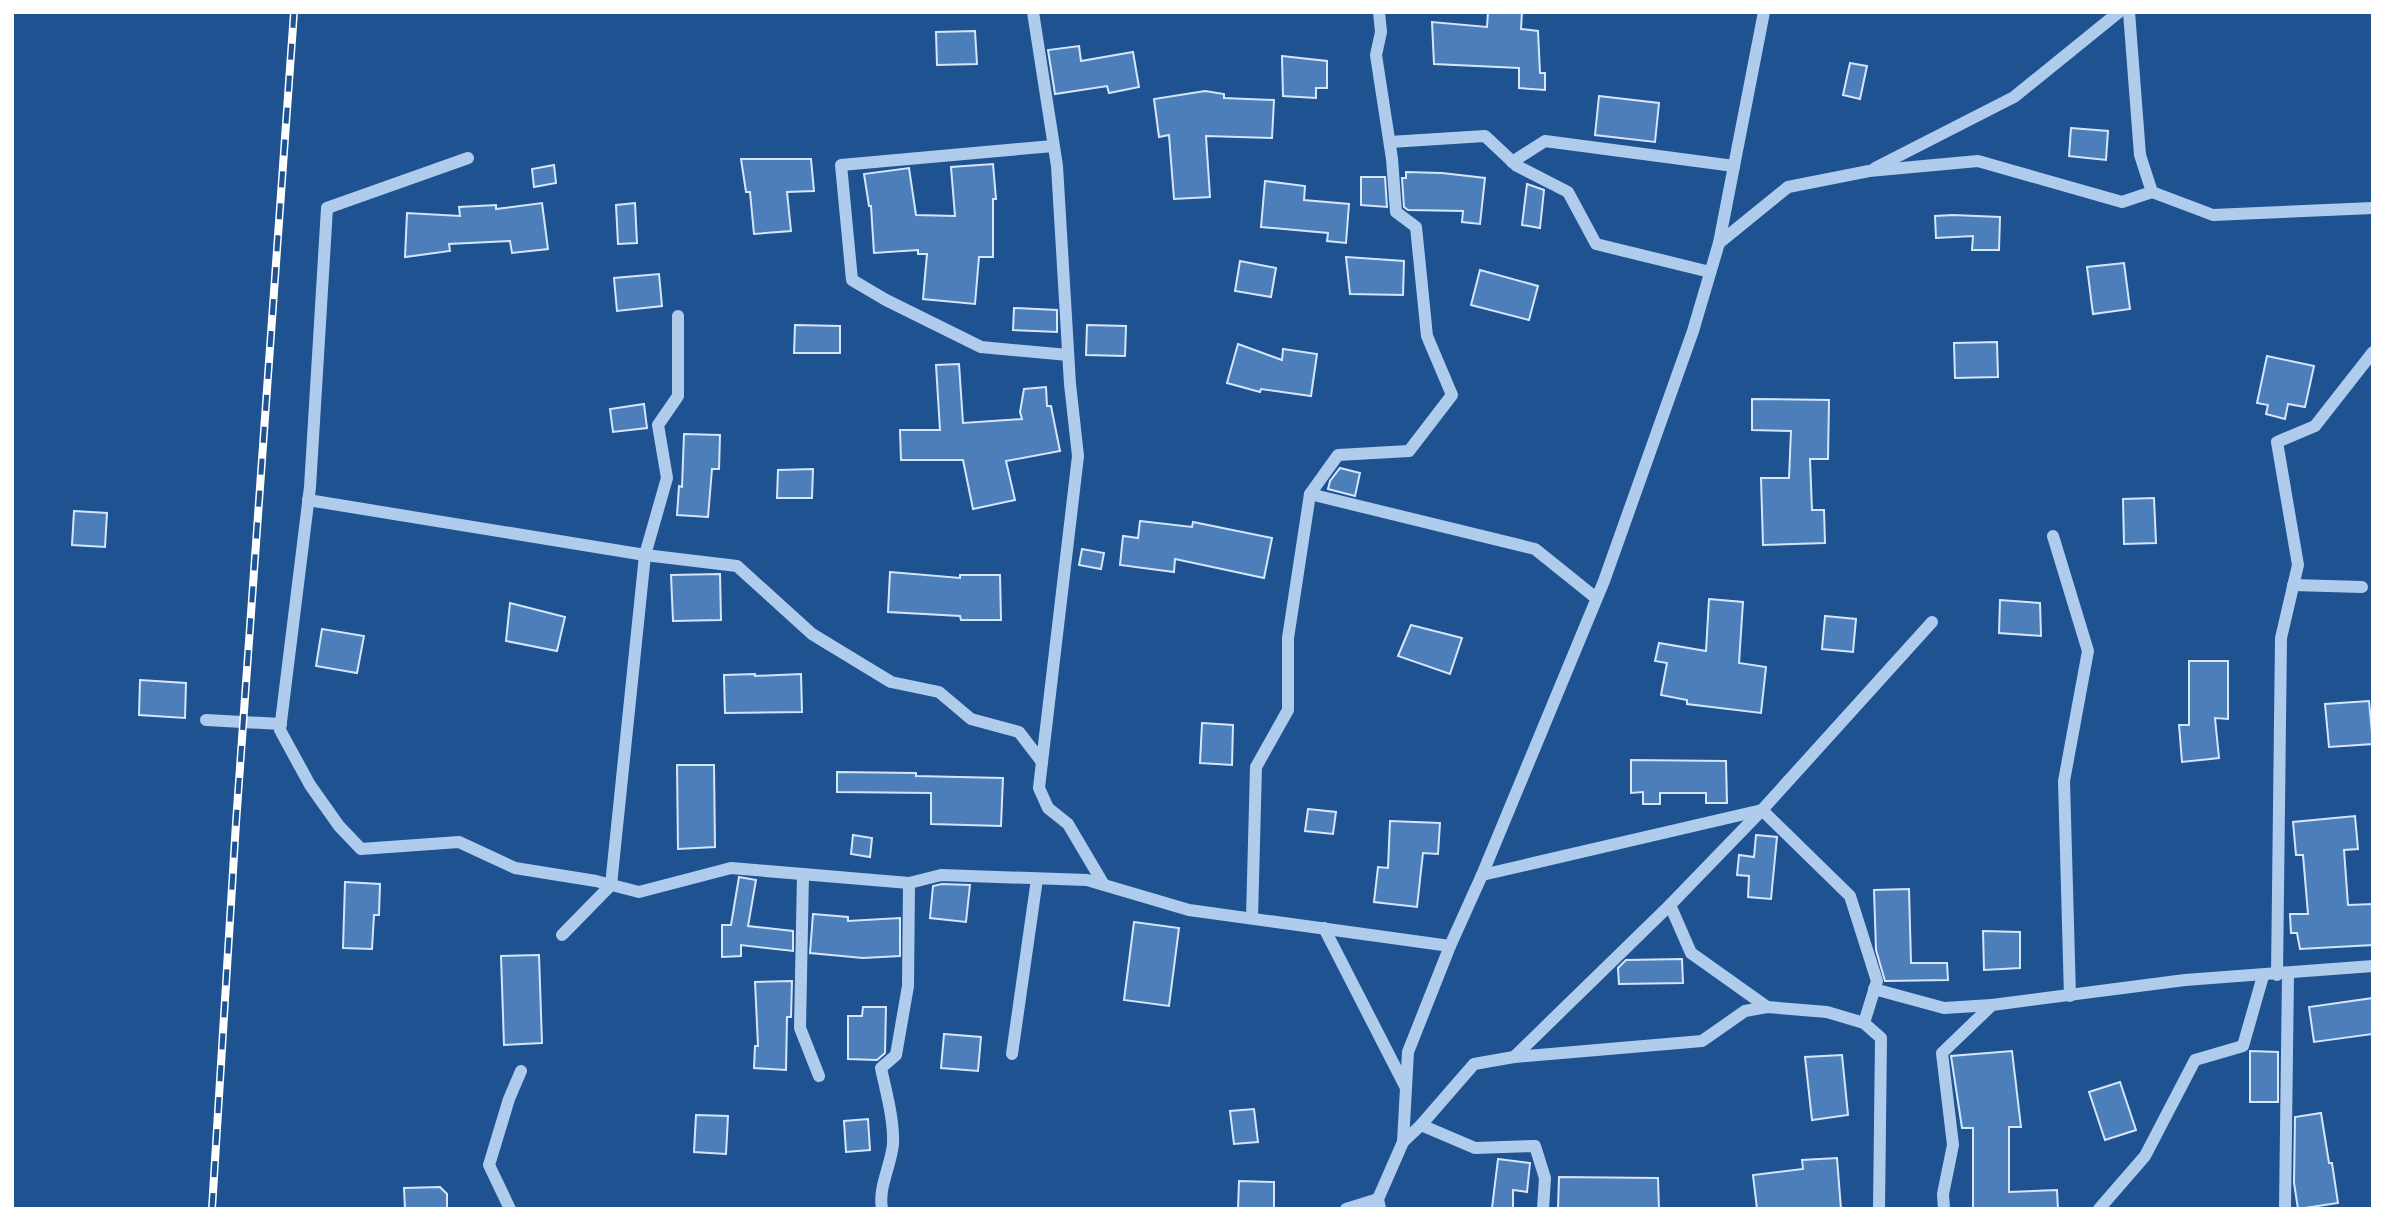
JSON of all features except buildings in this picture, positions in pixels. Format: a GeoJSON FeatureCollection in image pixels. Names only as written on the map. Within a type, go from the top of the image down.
{"type":"FeatureCollection","features":[{"type":"Feature","properties":{"kind":"street"},"geometry":{"type":"LineString","coordinates":[[1033,12],[1054,146],[1068,355],[1078,456],[1039,788],[1048,808],[1068,824],[1104,885]]}},
{"type":"Feature","properties":{"kind":"street"},"geometry":{"type":"LineString","coordinates":[[1252,918],[1256,767],[1288,710],[1288,638],[1310,494],[1338,455],[1409,451],[1452,395],[1427,336],[1416,227],[1396,212],[1390,142],[1376,55],[1381,32],[1379,12]]}},
{"type":"Feature","properties":{"kind":"street"},"geometry":{"type":"LineString","coordinates":[[1346,1209],[1379,1204],[1403,1142],[1408,1052],[1596,598],[1693,331],[1719,243],[1764,12]]}},
{"type":"Feature","properties":{"kind":"street"},"geometry":{"type":"LineString","coordinates":[[1869,171],[2014,97],[2119,12]]}},
{"type":"Feature","properties":{"kind":"street"},"geometry":{"type":"LineString","coordinates":[[2129,12],[2140,155],[2152,192]]}},
{"type":"Feature","properties":{"kind":"street"},"geometry":{"type":"LineString","coordinates":[[1390,142],[1485,136],[1512,162],[1568,192],[1596,244],[1710,272]]}},
{"type":"Feature","properties":{"kind":"street"},"geometry":{"type":"LineString","coordinates":[[1512,162],[1545,141],[1734,166]]}},
{"type":"Feature","properties":{"kind":"street"},"geometry":{"type":"LineString","coordinates":[[1054,146],[841,165],[852,279],[886,300],[981,347],[1068,355]]}},
{"type":"Feature","properties":{"kind":"street"},"geometry":{"type":"LineString","coordinates":[[468,158],[327,208],[308,500],[280,730],[310,785],[339,826],[361,849],[459,842],[515,868],[639,892],[731,868],[909,883],[941,875],[1087,880],[1189,910],[1450,946]]}},
{"type":"Feature","properties":{"kind":"street"},"geometry":{"type":"LineString","coordinates":[[1719,243],[1788,187],[1869,171],[1978,160],[2122,202],[2152,192],[2213,215],[2373,208]]}},
{"type":"Feature","properties":{"kind":"street"},"geometry":{"type":"LineString","coordinates":[[562,935],[611,885],[645,555],[667,478],[657,425],[678,396],[678,316]]}},
{"type":"Feature","properties":{"kind":"street"},"geometry":{"type":"LineString","coordinates":[[2286,1209],[2281,638],[2298,565],[2277,442],[2315,426],[2373,352]]}},
{"type":"Feature","properties":{"kind":"street"},"geometry":{"type":"LineString","coordinates":[[1310,494],[1535,550],[1596,598]]}},
{"type":"Feature","properties":{"kind":"street"},"geometry":{"type":"LineString","coordinates":[[308,500],[645,555],[737,566],[812,634],[891,682],[939,692],[971,719],[1019,732],[1042,762]]}},
{"type":"Feature","properties":{"kind":"street"},"geometry":{"type":"LineString","coordinates":[[2053,536],[2088,650],[2064,781],[2070,996]]}},
{"type":"Feature","properties":{"kind":"street"},"geometry":{"type":"LineString","coordinates":[[2293,585],[2362,587]]}},
{"type":"Feature","properties":{"kind":"street"},"geometry":{"type":"LineString","coordinates":[[1514,1057],[1670,905],[1762,810],[1931,622]]}},
{"type":"Feature","properties":{"kind":"street"},"geometry":{"type":"LineString","coordinates":[[206,720],[281,724]]}},
{"type":"Feature","properties":{"kind":"street"},"geometry":{"type":"LineString","coordinates":[[1482,875],[1762,810]]}},
{"type":"Feature","properties":{"kind":"street"},"geometry":{"type":"LineString","coordinates":[[1762,810],[1850,895],[1877,981],[1864,1023]]}},
{"type":"Feature","properties":{"kind":"street"},"geometry":{"type":"LineString","coordinates":[[803,874],[800,1028],[819,1076]]}},
{"type":"Feature","properties":{"kind":"street"},"geometry":{"type":"LineString","coordinates":[[1012,1054],[1037,879]]}},
{"type":"Feature","properties":{"kind":"street"},"geometry":{"type":"LineString","coordinates":[[882,1209],[880,1199],[893,1144],[890,1111],[881,1068],[896,1055],[908,986],[909,883]]}},
{"type":"Feature","properties":{"kind":"street"},"geometry":{"type":"LineString","coordinates":[[1670,905],[1691,953],[1767,1007]]}},
{"type":"Feature","properties":{"kind":"street"},"geometry":{"type":"LineString","coordinates":[[1324,928],[1407,1090]]}},
{"type":"Feature","properties":{"kind":"street"},"geometry":{"type":"LineString","coordinates":[[1874,989],[1944,1008],[2070,996],[2185,980],[2373,966]]}},
{"type":"Feature","properties":{"kind":"street"},"geometry":{"type":"LineString","coordinates":[[2099,1209],[2145,1156],[2195,1060],[2242,1046],[2263,976]]}},
{"type":"Feature","properties":{"kind":"street"},"geometry":{"type":"LineString","coordinates":[[1944,1209],[1943,1194],[1953,1145],[1942,1053],[1992,1005]]}},
{"type":"Feature","properties":{"kind":"street"},"geometry":{"type":"LineString","coordinates":[[1403,1142],[1474,1064],[1514,1057],[1702,1041],[1745,1011],[1767,1007],[1827,1012],[1864,1023],[1881,1038],[1879,1209]]}},
{"type":"Feature","properties":{"kind":"street"},"geometry":{"type":"LineString","coordinates":[[510,1209],[489,1164],[509,1099],[521,1071]]}},
{"type":"Feature","properties":{"kind":"street"},"geometry":{"type":"LineString","coordinates":[[1421,1125],[1475,1148],[1535,1146],[1545,1178],[1543,1209]]}},
{"type":"Feature","properties":{"kind":"railway"},"geometry":{"type":"LineString","coordinates":[[212,1209],[236,823],[294,12]]}}]}
